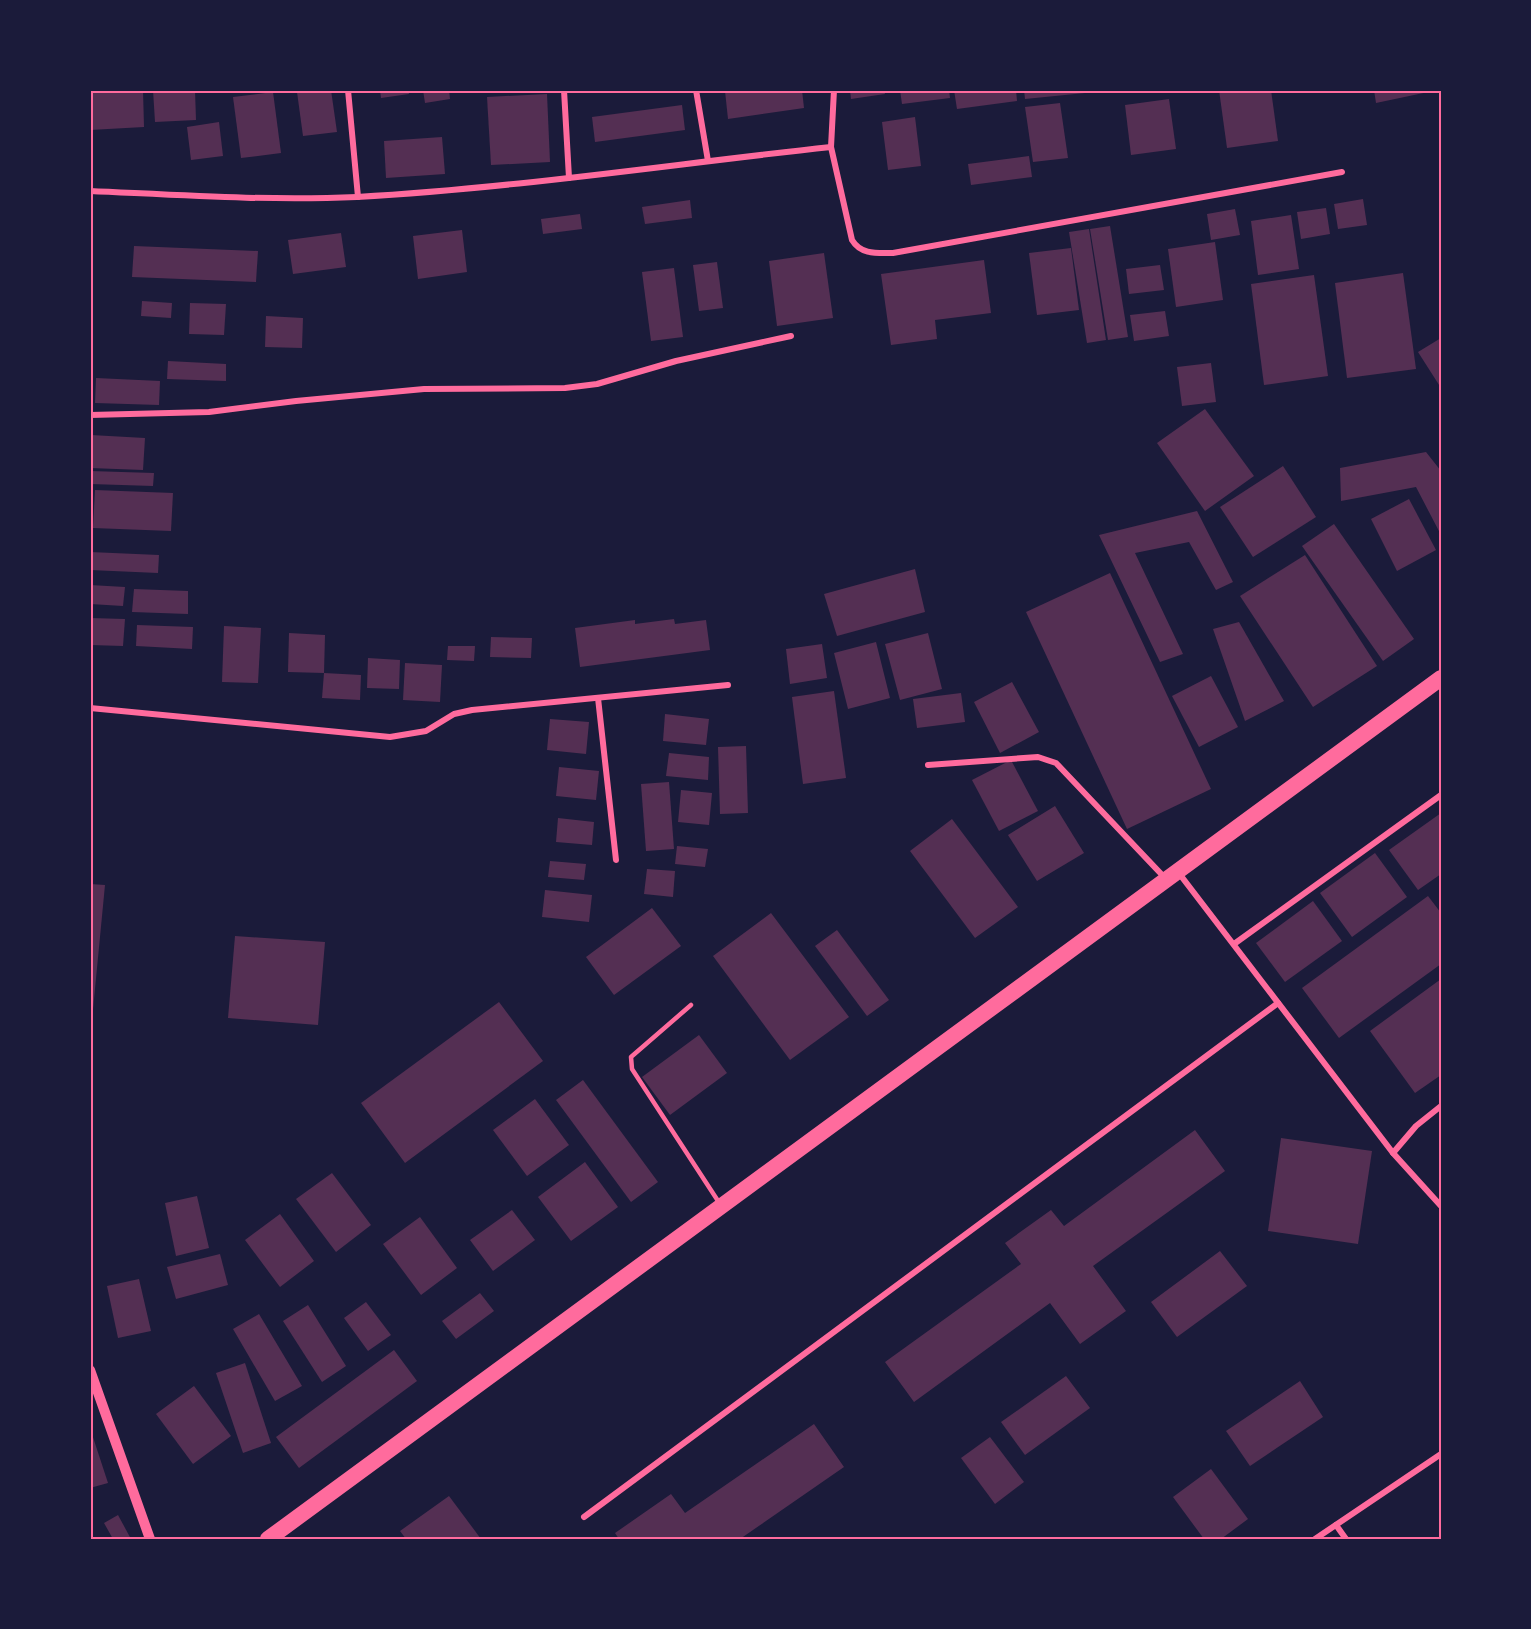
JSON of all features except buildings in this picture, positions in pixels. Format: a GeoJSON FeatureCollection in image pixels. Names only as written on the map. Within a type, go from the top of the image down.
{"type":"FeatureCollection","features":[{"type":"Feature","properties":{"kind":"highway"},"geometry":{"type":"LineString","coordinates":[[268,1539],[1441,678]]}},
{"type":"Feature","properties":{"kind":"street"},"geometry":{"type":"LineString","coordinates":[[348,90],[358,197]]}},
{"type":"Feature","properties":{"kind":"street"},"geometry":{"type":"LineString","coordinates":[[564,90],[569,178]]}},
{"type":"Feature","properties":{"kind":"street"},"geometry":{"type":"LineString","coordinates":[[696,90],[708,161]]}},
{"type":"Feature","properties":{"kind":"street"},"geometry":{"type":"LineString","coordinates":[[834,90],[831,147],[852,240],[856,247],[869,252],[893,253],[1342,172]]}},
{"type":"Feature","properties":{"kind":"street"},"geometry":{"type":"LineString","coordinates":[[90,191],[275,199],[358,197],[569,178],[831,147]]}},
{"type":"Feature","properties":{"kind":"street"},"geometry":{"type":"LineString","coordinates":[[90,415],[209,412],[424,389],[565,388],[597,384],[666,363],[791,336]]}},
{"type":"Feature","properties":{"kind":"street"},"geometry":{"type":"LineString","coordinates":[[90,708],[390,737],[426,731],[454,714],[472,710],[728,685]]}},
{"type":"Feature","properties":{"kind":"street"},"geometry":{"type":"LineString","coordinates":[[598,698],[616,860]]}},
{"type":"Feature","properties":{"kind":"street"},"geometry":{"type":"LineString","coordinates":[[928,765],[1038,757],[1056,763],[1172,876],[1234,944],[1393,1153],[1441,1206]]}},
{"type":"Feature","properties":{"kind":"street"},"geometry":{"type":"LineString","coordinates":[[1234,944],[1441,795]]}},
{"type":"Feature","properties":{"kind":"street"},"geometry":{"type":"LineString","coordinates":[[584,1517],[1278,1003]]}},
{"type":"Feature","properties":{"kind":"street"},"geometry":{"type":"LineString","coordinates":[[1393,1153],[1416,1126],[1441,1106]]}},
{"type":"Feature","properties":{"kind":"street"},"geometry":{"type":"LineString","coordinates":[[90,1371],[150,1539]]}},
{"type":"Feature","properties":{"kind":"street"},"geometry":{"type":"LineString","coordinates":[[1315,1539],[1441,1454]]}},
{"type":"Feature","properties":{"kind":"street"},"geometry":{"type":"LineString","coordinates":[[1336,1524],[1346,1539]]}},
{"type":"Feature","properties":{"kind":"lane"},"geometry":{"type":"LineString","coordinates":[[691,1005],[631,1057],[631,1062],[722,1206]]}}]}
